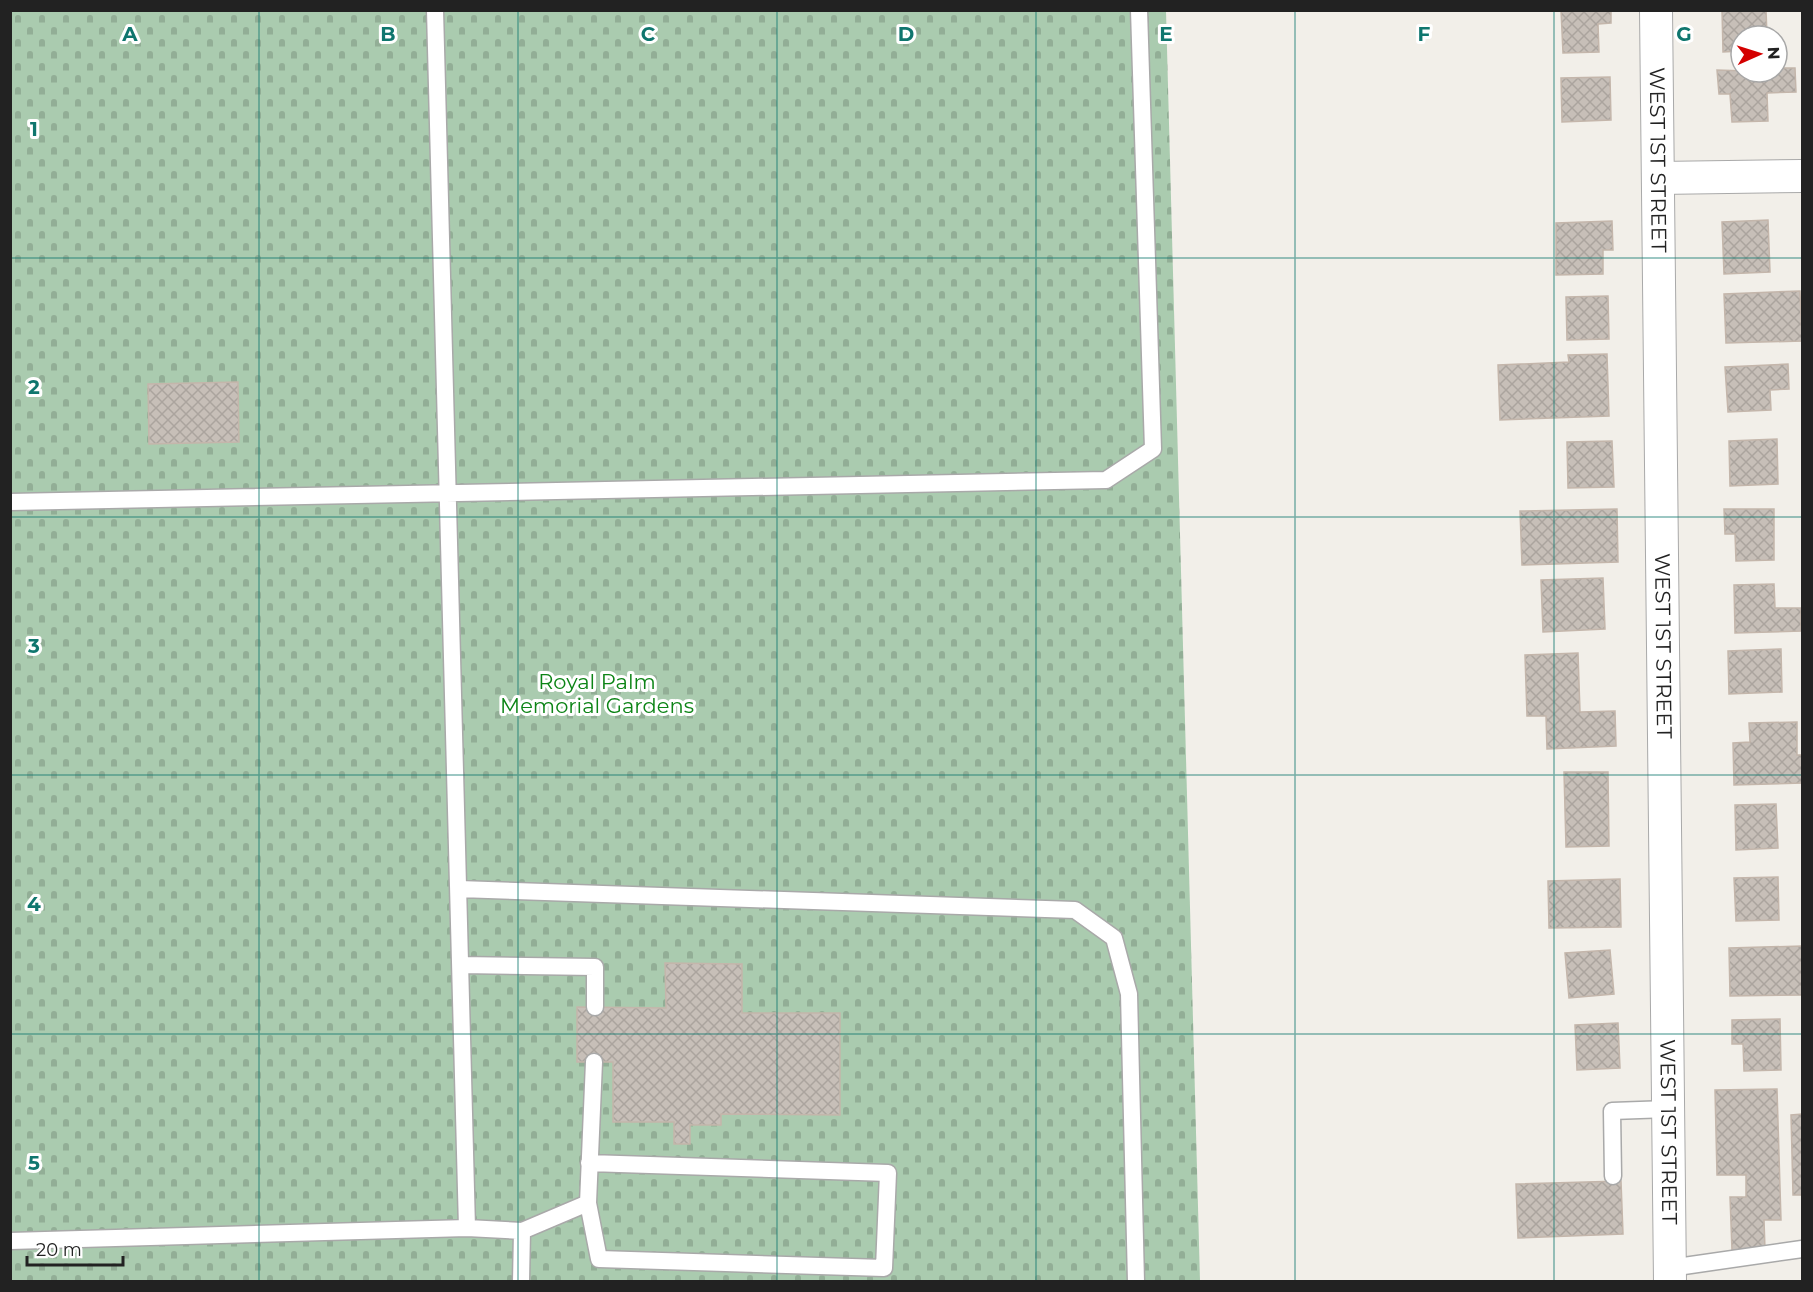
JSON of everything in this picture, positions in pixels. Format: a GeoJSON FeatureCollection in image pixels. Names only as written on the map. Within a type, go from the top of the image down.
{"type":"FeatureCollection","features":[{"type":"Feature","properties":{"kind":"street","name":"WEST 1ST STREET"},"geometry":{"type":"LineString","coordinates":[[1656,10],[1670,1275]]}},
{"type":"Feature","properties":{"kind":"street"},"geometry":{"type":"LineString","coordinates":[[1658,178],[1803,176]]}},
{"type":"Feature","properties":{"kind":"lane"},"geometry":{"type":"LineString","coordinates":[[435,10],[467,1228]]}},
{"type":"Feature","properties":{"kind":"lane"},"geometry":{"type":"LineString","coordinates":[[10,502],[1106,480],[1153,449],[1139,10]]}},
{"type":"Feature","properties":{"kind":"lane"},"geometry":{"type":"LineString","coordinates":[[459,889],[1075,910],[1114,938],[1129,994],[1136,1281]]}},
{"type":"Feature","properties":{"kind":"lane"},"geometry":{"type":"LineString","coordinates":[[461,965],[595,968],[596,1007]]}},
{"type":"Feature","properties":{"kind":"lane"},"geometry":{"type":"LineString","coordinates":[[589,1163],[888,1173],[884,1268],[599,1259],[588,1203],[589,1163],[594,1062]]}},
{"type":"Feature","properties":{"kind":"lane"},"geometry":{"type":"LineString","coordinates":[[1613,1176],[1612,1111],[1668,1109]]}},
{"type":"Feature","properties":{"kind":"lane"},"geometry":{"type":"LineString","coordinates":[[10,1241],[467,1228],[522,1231],[588,1203]]}},
{"type":"Feature","properties":{"kind":"lane"},"geometry":{"type":"LineString","coordinates":[[521,1281],[522,1231]]}},
{"type":"Feature","properties":{"kind":"lane"},"geometry":{"type":"LineString","coordinates":[[1670,1275],[1803,1249]]}},
{"type":"Feature","properties":{"kind":"green space","name":"Royal Palm Memorial Gardens"},"geometry":{"type":"Polygon","coordinates":[[[10,11],[1166,11],[1200,1281],[11,1281],[10,11]]]}},
{"type":"Feature","properties":{"kind":"building"},"geometry":{"type":"Polygon","coordinates":[[[1561,10],[1611,10],[1611,23],[1598,24],[1599,52],[1563,53],[1561,10]]]}},
{"type":"Feature","properties":{"kind":"building"},"geometry":{"type":"Polygon","coordinates":[[[1722,10],[1766,10],[1767,24],[1729,24],[1729,52],[1723,52],[1722,10]]]}},
{"type":"Feature","properties":{"kind":"building"},"geometry":{"type":"Polygon","coordinates":[[[1789,68],[1795,68],[1796,92],[1767,93],[1768,121],[1732,122],[1730,94],[1719,94],[1717,70],[1729,70],[1729,84],[1789,84],[1789,68]]]}},
{"type":"Feature","properties":{"kind":"building"},"geometry":{"type":"Polygon","coordinates":[[[1610,77],[1611,120],[1562,122],[1561,78],[1610,77]]]}},
{"type":"Feature","properties":{"kind":"building"},"geometry":{"type":"Polygon","coordinates":[[[1768,220],[1770,272],[1724,274],[1722,222],[1768,220]]]}},
{"type":"Feature","properties":{"kind":"building"},"geometry":{"type":"Polygon","coordinates":[[[1612,221],[1613,250],[1603,250],[1603,274],[1556,275],[1556,223],[1612,221]]]}},
{"type":"Feature","properties":{"kind":"building"},"geometry":{"type":"Polygon","coordinates":[[[1800,291],[1802,341],[1726,343],[1724,294],[1800,291]]]}},
{"type":"Feature","properties":{"kind":"building"},"geometry":{"type":"Polygon","coordinates":[[[1608,296],[1609,339],[1567,340],[1566,297],[1608,296]]]}},
{"type":"Feature","properties":{"kind":"building"},"geometry":{"type":"Polygon","coordinates":[[[1607,354],[1609,416],[1500,420],[1498,365],[1569,362],[1568,355],[1607,354]]]}},
{"type":"Feature","properties":{"kind":"building"},"geometry":{"type":"Polygon","coordinates":[[[1788,364],[1789,389],[1770,390],[1771,410],[1728,412],[1725,367],[1788,364]]]}},
{"type":"Feature","properties":{"kind":"building"},"geometry":{"type":"Polygon","coordinates":[[[238,382],[239,442],[149,444],[148,384],[238,382]]]}},
{"type":"Feature","properties":{"kind":"building"},"geometry":{"type":"Polygon","coordinates":[[[1777,439],[1778,484],[1730,486],[1729,441],[1777,439]]]}},
{"type":"Feature","properties":{"kind":"building"},"geometry":{"type":"Polygon","coordinates":[[[1612,441],[1614,487],[1568,488],[1567,442],[1612,441]]]}},
{"type":"Feature","properties":{"kind":"building"},"geometry":{"type":"Polygon","coordinates":[[[1617,509],[1618,562],[1522,565],[1520,511],[1617,509]]]}},
{"type":"Feature","properties":{"kind":"building"},"geometry":{"type":"Polygon","coordinates":[[[1724,509],[1774,509],[1774,560],[1736,561],[1735,534],[1725,534],[1724,509]]]}},
{"type":"Feature","properties":{"kind":"building"},"geometry":{"type":"Polygon","coordinates":[[[1603,578],[1605,629],[1543,632],[1541,580],[1603,578]]]}},
{"type":"Feature","properties":{"kind":"building"},"geometry":{"type":"Polygon","coordinates":[[[1774,584],[1775,608],[1801,608],[1801,631],[1735,633],[1734,585],[1774,584]]]}},
{"type":"Feature","properties":{"kind":"building"},"geometry":{"type":"Polygon","coordinates":[[[1781,649],[1782,692],[1729,694],[1728,651],[1781,649]]]}},
{"type":"Feature","properties":{"kind":"building"},"geometry":{"type":"Polygon","coordinates":[[[1578,653],[1580,712],[1615,711],[1616,746],[1547,749],[1546,716],[1527,716],[1525,655],[1578,653]]]}},
{"type":"Feature","properties":{"kind":"building"},"geometry":{"type":"Polygon","coordinates":[[[1797,722],[1797,755],[1802,755],[1802,783],[1734,785],[1733,743],[1750,742],[1749,723],[1797,722]]]}},
{"type":"Feature","properties":{"kind":"building"},"geometry":{"type":"Polygon","coordinates":[[[1564,772],[1608,772],[1609,846],[1566,847],[1564,772]]]}},
{"type":"Feature","properties":{"kind":"building"},"geometry":{"type":"Polygon","coordinates":[[[1776,804],[1778,848],[1736,850],[1735,805],[1776,804]]]}},
{"type":"Feature","properties":{"kind":"building"},"geometry":{"type":"Polygon","coordinates":[[[1778,877],[1779,920],[1736,921],[1734,878],[1778,877]]]}},
{"type":"Feature","properties":{"kind":"building"},"geometry":{"type":"Polygon","coordinates":[[[1620,879],[1621,927],[1549,928],[1548,881],[1620,879]]]}},
{"type":"Feature","properties":{"kind":"building"},"geometry":{"type":"Polygon","coordinates":[[[1802,946],[1802,995],[1730,996],[1729,948],[1802,946]]]}},
{"type":"Feature","properties":{"kind":"building"},"geometry":{"type":"Polygon","coordinates":[[[1610,950],[1614,994],[1569,998],[1565,953],[1610,950]]]}},
{"type":"Feature","properties":{"kind":"building"},"geometry":{"type":"Polygon","coordinates":[[[665,963],[742,964],[742,1013],[840,1013],[840,1115],[721,1114],[721,1125],[690,1125],[690,1144],[674,1144],[674,1122],[613,1122],[613,1062],[577,1062],[577,1007],[666,1008],[665,963]]]}},
{"type":"Feature","properties":{"kind":"building"},"geometry":{"type":"Polygon","coordinates":[[[1780,1019],[1781,1070],[1744,1071],[1743,1044],[1732,1044],[1732,1020],[1780,1019]]]}},
{"type":"Feature","properties":{"kind":"building"},"geometry":{"type":"Polygon","coordinates":[[[1618,1023],[1620,1068],[1577,1070],[1575,1025],[1618,1023]]]}},
{"type":"Feature","properties":{"kind":"building"},"geometry":{"type":"Polygon","coordinates":[[[1777,1089],[1781,1220],[1764,1220],[1765,1249],[1732,1250],[1730,1197],[1746,1197],[1746,1175],[1717,1175],[1715,1090],[1777,1089]]]}},
{"type":"Feature","properties":{"kind":"building"},"geometry":{"type":"Polygon","coordinates":[[[1802,1114],[1802,1195],[1793,1195],[1791,1115],[1802,1114]]]}},
{"type":"Feature","properties":{"kind":"building"},"geometry":{"type":"Polygon","coordinates":[[[1621,1181],[1623,1234],[1518,1238],[1516,1184],[1621,1181]]]}}]}
